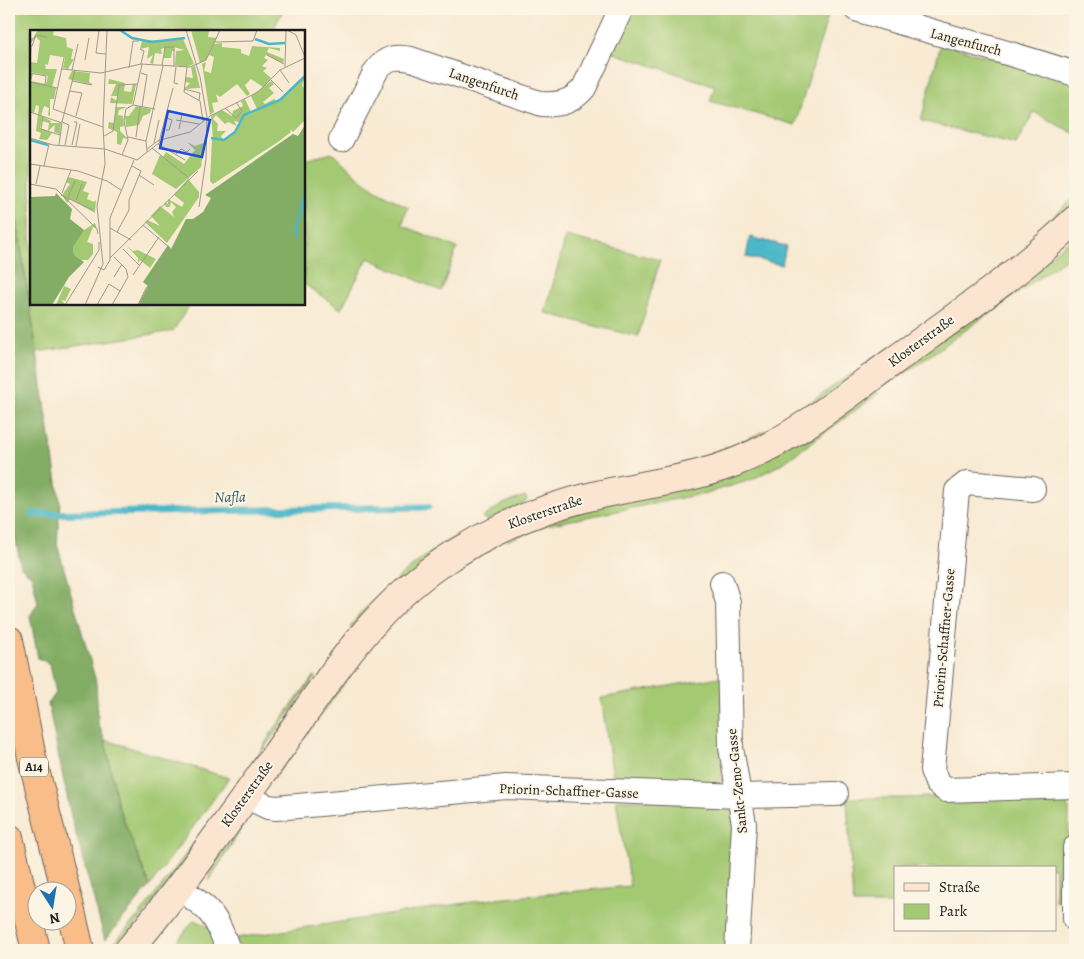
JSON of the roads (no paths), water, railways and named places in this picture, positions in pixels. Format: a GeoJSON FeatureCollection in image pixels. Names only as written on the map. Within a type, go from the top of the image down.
{"type":"FeatureCollection","features":[{"type":"Feature","properties":{"kind":"highway","name":"A14"},"geometry":{"type":"LineString","coordinates":[[9,640],[32,758],[63,882]]}},
{"type":"Feature","properties":{"kind":"highway"},"geometry":{"type":"LineString","coordinates":[[9,838],[36,950]]}},
{"type":"Feature","properties":{"kind":"highway"},"geometry":{"type":"LineString","coordinates":[[76,932],[80,950]]}},
{"type":"Feature","properties":{"kind":"main road","name":"Klosterstraße"},"geometry":{"type":"LineString","coordinates":[[129,950],[179,888],[366,631],[384,611],[433,568],[482,537],[532,514],[592,496],[675,481],[709,471],[735,462],[781,440],[1029,262],[1075,220]]}},
{"type":"Feature","properties":{"kind":"street","name":"Langenfurch"},"geometry":{"type":"LineString","coordinates":[[341,140],[376,71],[381,64],[393,57],[411,59],[542,104],[563,103],[570,100],[576,97],[584,88],[621,9]]}},
{"type":"Feature","properties":{"kind":"street","name":"Langenfurch"},"geometry":{"type":"LineString","coordinates":[[856,9],[928,32],[1014,54],[1075,74]]}},
{"type":"Feature","properties":{"kind":"street","name":"Priorin-Schaffner-Gasse"},"geometry":{"type":"LineString","coordinates":[[1033,489],[967,483],[957,490],[932,770],[937,783],[946,790],[1075,786]]}},
{"type":"Feature","properties":{"kind":"street","name":"Sankt-Zeno-Gasse"},"geometry":{"type":"LineString","coordinates":[[722,583],[728,602],[731,748],[744,824],[737,950]]}},
{"type":"Feature","properties":{"kind":"street","name":"Priorin-Schaffner-Gasse"},"geometry":{"type":"LineString","coordinates":[[245,796],[268,808],[276,808],[506,787],[740,796],[836,794]]}},
{"type":"Feature","properties":{"kind":"street"},"geometry":{"type":"LineString","coordinates":[[1075,848],[1075,920]]}},
{"type":"Feature","properties":{"kind":"street"},"geometry":{"type":"LineString","coordinates":[[179,888],[203,904],[213,914],[221,927],[228,950]]}},
{"type":"Feature","properties":{"kind":"water"},"geometry":{"type":"Polygon","coordinates":[[[750,237],[786,246],[782,265],[746,257],[750,237]]]}},
{"type":"Feature","properties":{"kind":"waterway","name":"Nafla"},"geometry":{"type":"LineString","coordinates":[[32,514],[428,507]]}}]}
